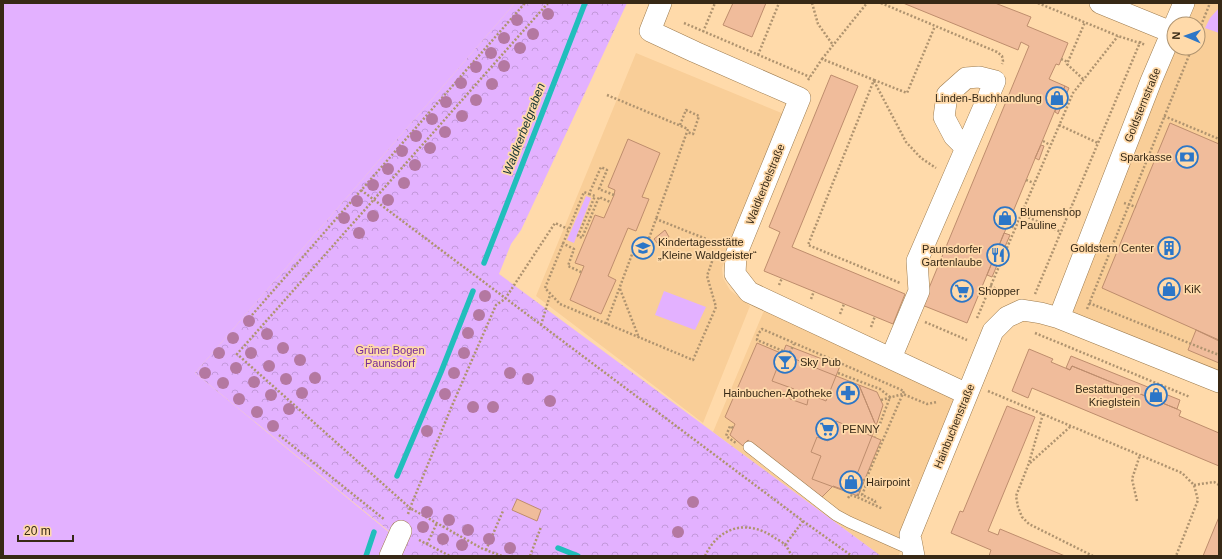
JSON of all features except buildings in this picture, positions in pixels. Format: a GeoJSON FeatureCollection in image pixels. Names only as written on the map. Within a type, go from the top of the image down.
{"type":"FeatureCollection","features":[{"type":"Feature","properties":{"kind":"street"},"geometry":{"type":"LineString","coordinates":[[661,3],[650,31],[800,98]]}},
{"type":"Feature","properties":{"kind":"street"},"geometry":{"type":"LineString","coordinates":[[1100,3],[1149,23],[1166,26]]}},
{"type":"Feature","properties":{"kind":"street","name":"Goldsternstraße"},"geometry":{"type":"LineString","coordinates":[[1179,16],[1184,3]]}},
{"type":"Feature","properties":{"kind":"street","name":"Goldsternstraße"},"geometry":{"type":"LineString","coordinates":[[1059,318],[1166,47]]}},
{"type":"Feature","properties":{"kind":"street"},"geometry":{"type":"LineString","coordinates":[[891,358],[918,291],[917,261],[952,180],[966,148],[995,81],[978,77],[966,78],[947,95],[944,117],[954,136],[966,148]]}},
{"type":"Feature","properties":{"kind":"street","name":"Waldkerbelstraße"},"geometry":{"type":"LineString","coordinates":[[800,98],[736,255],[735,274],[749,292],[891,358],[969,389]]}},
{"type":"Feature","properties":{"kind":"street"},"geometry":{"type":"LineString","coordinates":[[1028,304],[1041,313],[1080,326],[1219,382]]}},
{"type":"Feature","properties":{"kind":"street","name":"Hainbuchenstraße"},"geometry":{"type":"LineString","coordinates":[[913,553],[910,535],[994,331],[1007,317],[1028,304]]}},
{"type":"Feature","properties":{"kind":"street"},"geometry":{"type":"LineString","coordinates":[[390,556],[401,531]]}},
{"type":"Feature","properties":{"kind":"lane"},"geometry":{"type":"LineString","coordinates":[[748,447],[836,515],[913,553]]}},
{"type":"Feature","properties":{"kind":"path"},"geometry":{"type":"LineString","coordinates":[[252,315],[525,3]]}},
{"type":"Feature","properties":{"kind":"path"},"geometry":{"type":"LineString","coordinates":[[502,556],[486,550],[410,508],[237,354],[548,3]]}},
{"type":"Feature","properties":{"kind":"path"},"geometry":{"type":"LineString","coordinates":[[695,52],[715,3]]}},
{"type":"Feature","properties":{"kind":"path"},"geometry":{"type":"LineString","coordinates":[[758,55],[779,3]]}},
{"type":"Feature","properties":{"kind":"path"},"geometry":{"type":"LineString","coordinates":[[812,3],[818,24],[833,45]]}},
{"type":"Feature","properties":{"kind":"path"},"geometry":{"type":"LineString","coordinates":[[800,98],[810,77],[833,45],[867,3]]}},
{"type":"Feature","properties":{"kind":"path"},"geometry":{"type":"LineString","coordinates":[[880,3],[997,52],[1002,56],[1003,61],[995,81]]}},
{"type":"Feature","properties":{"kind":"path"},"geometry":{"type":"LineString","coordinates":[[1038,3],[1118,36],[1164,52]]}},
{"type":"Feature","properties":{"kind":"path"},"geometry":{"type":"LineString","coordinates":[[1205,16],[1210,3]]}},
{"type":"Feature","properties":{"kind":"path"},"geometry":{"type":"LineString","coordinates":[[684,22],[810,77]]}},
{"type":"Feature","properties":{"kind":"path"},"geometry":{"type":"LineString","coordinates":[[1084,80],[1067,64],[1085,22]]}},
{"type":"Feature","properties":{"kind":"path"},"geometry":{"type":"LineString","coordinates":[[1028,304],[1061,232],[1149,23]]}},
{"type":"Feature","properties":{"kind":"path"},"geometry":{"type":"LineString","coordinates":[[822,60],[907,93],[935,26]]}},
{"type":"Feature","properties":{"kind":"path"},"geometry":{"type":"LineString","coordinates":[[975,322],[1073,93],[1118,36]]}},
{"type":"Feature","properties":{"kind":"path"},"geometry":{"type":"LineString","coordinates":[[1080,326],[1189,56]]}},
{"type":"Feature","properties":{"kind":"path"},"geometry":{"type":"LineString","coordinates":[[1061,59],[1068,62]]}},
{"type":"Feature","properties":{"kind":"path"},"geometry":{"type":"LineString","coordinates":[[874,80],[906,142],[921,158],[952,180]]}},
{"type":"Feature","properties":{"kind":"path"},"geometry":{"type":"LineString","coordinates":[[874,80],[808,245],[918,291]]}},
{"type":"Feature","properties":{"kind":"path"},"geometry":{"type":"LineString","coordinates":[[607,95],[680,125],[688,129],[688,132],[693,134],[699,116],[686,110],[680,125]]}},
{"type":"Feature","properties":{"kind":"path"},"geometry":{"type":"LineString","coordinates":[[1164,116],[1219,139]]}},
{"type":"Feature","properties":{"kind":"path"},"geometry":{"type":"LineString","coordinates":[[1059,126],[1098,142]]}},
{"type":"Feature","properties":{"kind":"path"},"geometry":{"type":"LineString","coordinates":[[606,324],[634,249],[647,244],[688,132]]}},
{"type":"Feature","properties":{"kind":"path"},"geometry":{"type":"LineString","coordinates":[[1204,137],[1206,133]]}},
{"type":"Feature","properties":{"kind":"path"},"geometry":{"type":"LineString","coordinates":[[1042,141],[1050,145]]}},
{"type":"Feature","properties":{"kind":"path"},"geometry":{"type":"LineString","coordinates":[[589,194],[601,167],[607,170],[599,190],[614,195]]}},
{"type":"Feature","properties":{"kind":"path"},"geometry":{"type":"LineString","coordinates":[[1026,180],[1034,183]]}},
{"type":"Feature","properties":{"kind":"path"},"geometry":{"type":"LineString","coordinates":[[361,190],[505,299],[852,556]]}},
{"type":"Feature","properties":{"kind":"path"},"geometry":{"type":"LineString","coordinates":[[610,202],[599,197],[582,238],[578,236],[595,196],[584,192],[545,288],[560,304],[693,360],[716,308],[707,276],[719,244],[656,219]]}},
{"type":"Feature","properties":{"kind":"path"},"geometry":{"type":"LineString","coordinates":[[1021,214],[1061,232]]}},
{"type":"Feature","properties":{"kind":"path"},"geometry":{"type":"LineString","coordinates":[[401,531],[451,408],[496,305],[505,299],[555,223],[568,229]]}},
{"type":"Feature","properties":{"kind":"path"},"geometry":{"type":"LineString","coordinates":[[1008,225],[1015,228]]}},
{"type":"Feature","properties":{"kind":"path"},"geometry":{"type":"LineString","coordinates":[[562,243],[574,249],[568,266],[581,272]]}},
{"type":"Feature","properties":{"kind":"path"},"geometry":{"type":"LineString","coordinates":[[990,286],[1003,291]]}},
{"type":"Feature","properties":{"kind":"path"},"geometry":{"type":"LineString","coordinates":[[619,288],[639,338]]}},
{"type":"Feature","properties":{"kind":"path"},"geometry":{"type":"LineString","coordinates":[[981,288],[988,291]]}},
{"type":"Feature","properties":{"kind":"path"},"geometry":{"type":"LineString","coordinates":[[541,325],[550,294]]}},
{"type":"Feature","properties":{"kind":"path"},"geometry":{"type":"LineString","coordinates":[[1089,303],[1219,355]]}},
{"type":"Feature","properties":{"kind":"path"},"geometry":{"type":"LineString","coordinates":[[838,318],[844,304]]}},
{"type":"Feature","properties":{"kind":"path"},"geometry":{"type":"LineString","coordinates":[[909,315],[967,340]]}},
{"type":"Feature","properties":{"kind":"path"},"geometry":{"type":"LineString","coordinates":[[870,331],[875,316]]}},
{"type":"Feature","properties":{"kind":"path"},"geometry":{"type":"LineString","coordinates":[[783,351],[776,350],[758,340],[758,334],[762,329],[904,390],[871,466],[867,477],[869,478],[862,495],[876,501],[875,505]]}},
{"type":"Feature","properties":{"kind":"path"},"geometry":{"type":"LineString","coordinates":[[788,356],[794,344]]}},
{"type":"Feature","properties":{"kind":"path"},"geometry":{"type":"LineString","coordinates":[[826,361],[828,357]]}},
{"type":"Feature","properties":{"kind":"path"},"geometry":{"type":"LineString","coordinates":[[838,373],[880,389],[890,398]]}},
{"type":"Feature","properties":{"kind":"path"},"geometry":{"type":"LineString","coordinates":[[969,389],[1043,414],[1182,473],[1194,485],[1198,500],[1176,556]]}},
{"type":"Feature","properties":{"kind":"path"},"geometry":{"type":"LineString","coordinates":[[881,400],[903,394],[927,404]]}},
{"type":"Feature","properties":{"kind":"path"},"geometry":{"type":"LineString","coordinates":[[1180,394],[1190,397]]}},
{"type":"Feature","properties":{"kind":"path"},"geometry":{"type":"LineString","coordinates":[[875,438],[890,398]]}},
{"type":"Feature","properties":{"kind":"path"},"geometry":{"type":"LineString","coordinates":[[1043,414],[1029,463],[1016,496],[1018,508],[1022,517],[1029,524],[1093,556]]}},
{"type":"Feature","properties":{"kind":"path"},"geometry":{"type":"LineString","coordinates":[[1029,463],[1071,426]]}},
{"type":"Feature","properties":{"kind":"path"},"geometry":{"type":"LineString","coordinates":[[279,435],[395,527],[450,556]]}},
{"type":"Feature","properties":{"kind":"path"},"geometry":{"type":"LineString","coordinates":[[1137,501],[1132,479],[1140,455]]}},
{"type":"Feature","properties":{"kind":"path"},"geometry":{"type":"LineString","coordinates":[[857,497],[864,479]]}},
{"type":"Feature","properties":{"kind":"path"},"geometry":{"type":"LineString","coordinates":[[1194,485],[1214,482],[1219,485]]}},
{"type":"Feature","properties":{"kind":"path"},"geometry":{"type":"LineString","coordinates":[[848,498],[850,494],[883,509]]}},
{"type":"Feature","properties":{"kind":"path"},"geometry":{"type":"LineString","coordinates":[[486,550],[503,511]]}},
{"type":"Feature","properties":{"kind":"path"},"geometry":{"type":"LineString","coordinates":[[785,545],[803,521]]}},
{"type":"Feature","properties":{"kind":"path"},"geometry":{"type":"LineString","coordinates":[[427,544],[437,523]]}},
{"type":"Feature","properties":{"kind":"path"},"geometry":{"type":"LineString","coordinates":[[530,556],[541,527]]}},
{"type":"Feature","properties":{"kind":"path"},"geometry":{"type":"LineString","coordinates":[[704,556],[716,539],[733,529],[743,527],[754,528],[767,532],[785,545],[792,556]]}},
{"type":"Feature","properties":{"kind":"shaded area"},"geometry":{"type":"Polygon","coordinates":[[[1185,3],[1219,3],[1219,382],[1059,318],[1171,56],[1206,56],[1206,16],[1180,16],[1185,3]]]}},
{"type":"Feature","properties":{"kind":"shaded area","name":"Kindertagesstätte „Kleine Waldgeister“"},"geometry":{"type":"Polygon","coordinates":[[[636,53],[784,114],[722,268],[723,278],[730,290],[750,306],[703,423],[536,296],[636,53]]]}},
{"type":"Feature","properties":{"kind":"shaded area"},"geometry":{"type":"Polygon","coordinates":[[[768,301],[967,394],[910,535],[898,556],[881,556],[713,432],[768,301]]]}},
{"type":"Feature","properties":{"kind":"green space"},"geometry":{"type":"Polygon","coordinates":[[[3,3],[515,3],[195,373],[390,533],[381,556],[3,556],[3,3]]]}},
{"type":"Feature","properties":{"kind":"green space","name":"Grüner Bogen Paunsdorf"},"geometry":{"type":"Polygon","coordinates":[[[515,3],[627,3],[521,230],[511,244],[499,274],[881,556],[382,556],[390,532],[195,373],[515,3]]]}},
{"type":"Feature","properties":{"kind":"green space"},"geometry":{"type":"Polygon","coordinates":[[[1219,8],[1219,33],[1206,28],[1210,18],[1219,8]]]}},
{"type":"Feature","properties":{"kind":"green space"},"geometry":{"type":"Polygon","coordinates":[[[586,196],[591,198],[574,243],[567,240],[586,196]]]}},
{"type":"Feature","properties":{"kind":"green space"},"geometry":{"type":"Polygon","coordinates":[[[664,291],[706,307],[695,330],[655,315],[664,291]]]}},
{"type":"Feature","properties":{"kind":"waterway","name":"Waldkerbelgraben"},"geometry":{"type":"LineString","coordinates":[[484,263],[585,3]]}},
{"type":"Feature","properties":{"kind":"waterway","name":"Waldkerbelgraben"},"geometry":{"type":"LineString","coordinates":[[397,476],[473,291]]}},
{"type":"Feature","properties":{"kind":"waterway","name":"Waldkerbelgraben"},"geometry":{"type":"LineString","coordinates":[[366,556],[374,532]]}},
{"type":"Feature","properties":{"kind":"waterway"},"geometry":{"type":"LineString","coordinates":[[558,548],[578,556]]}},
{"type":"Feature","properties":{"kind":"place","name":"Linden-Buchhandlung"},"geometry":{"type":"Point","coordinates":[1057,98]}},
{"type":"Feature","properties":{"kind":"place","name":"Sparkasse"},"geometry":{"type":"Point","coordinates":[1187,157]}},
{"type":"Feature","properties":{"kind":"place","name":"Blumenshop Pauline"},"geometry":{"type":"Point","coordinates":[1005,218]}},
{"type":"Feature","properties":{"kind":"place","name":"Kindertagesstätte „Kleine Waldgeister“"},"geometry":{"type":"Point","coordinates":[643,248]}},
{"type":"Feature","properties":{"kind":"place","name":"Goldstern Center"},"geometry":{"type":"Point","coordinates":[1169,248]}},
{"type":"Feature","properties":{"kind":"place","name":"Paunsdorfer Gartenlaube"},"geometry":{"type":"Point","coordinates":[998,255]}},
{"type":"Feature","properties":{"kind":"place","name":"KiK"},"geometry":{"type":"Point","coordinates":[1169,289]}},
{"type":"Feature","properties":{"kind":"place","name":"Shopper"},"geometry":{"type":"Point","coordinates":[962,291]}},
{"type":"Feature","properties":{"kind":"place","name":"Sky Pub"},"geometry":{"type":"Point","coordinates":[785,362]}},
{"type":"Feature","properties":{"kind":"place","name":"Hainbuchen-Apotheke"},"geometry":{"type":"Point","coordinates":[848,393]}},
{"type":"Feature","properties":{"kind":"place","name":"Bestattungen Krieglstein"},"geometry":{"type":"Point","coordinates":[1156,395]}},
{"type":"Feature","properties":{"kind":"place","name":"PENNY"},"geometry":{"type":"Point","coordinates":[827,429]}},
{"type":"Feature","properties":{"kind":"place","name":"Hairpoint"},"geometry":{"type":"Point","coordinates":[851,482]}}]}
